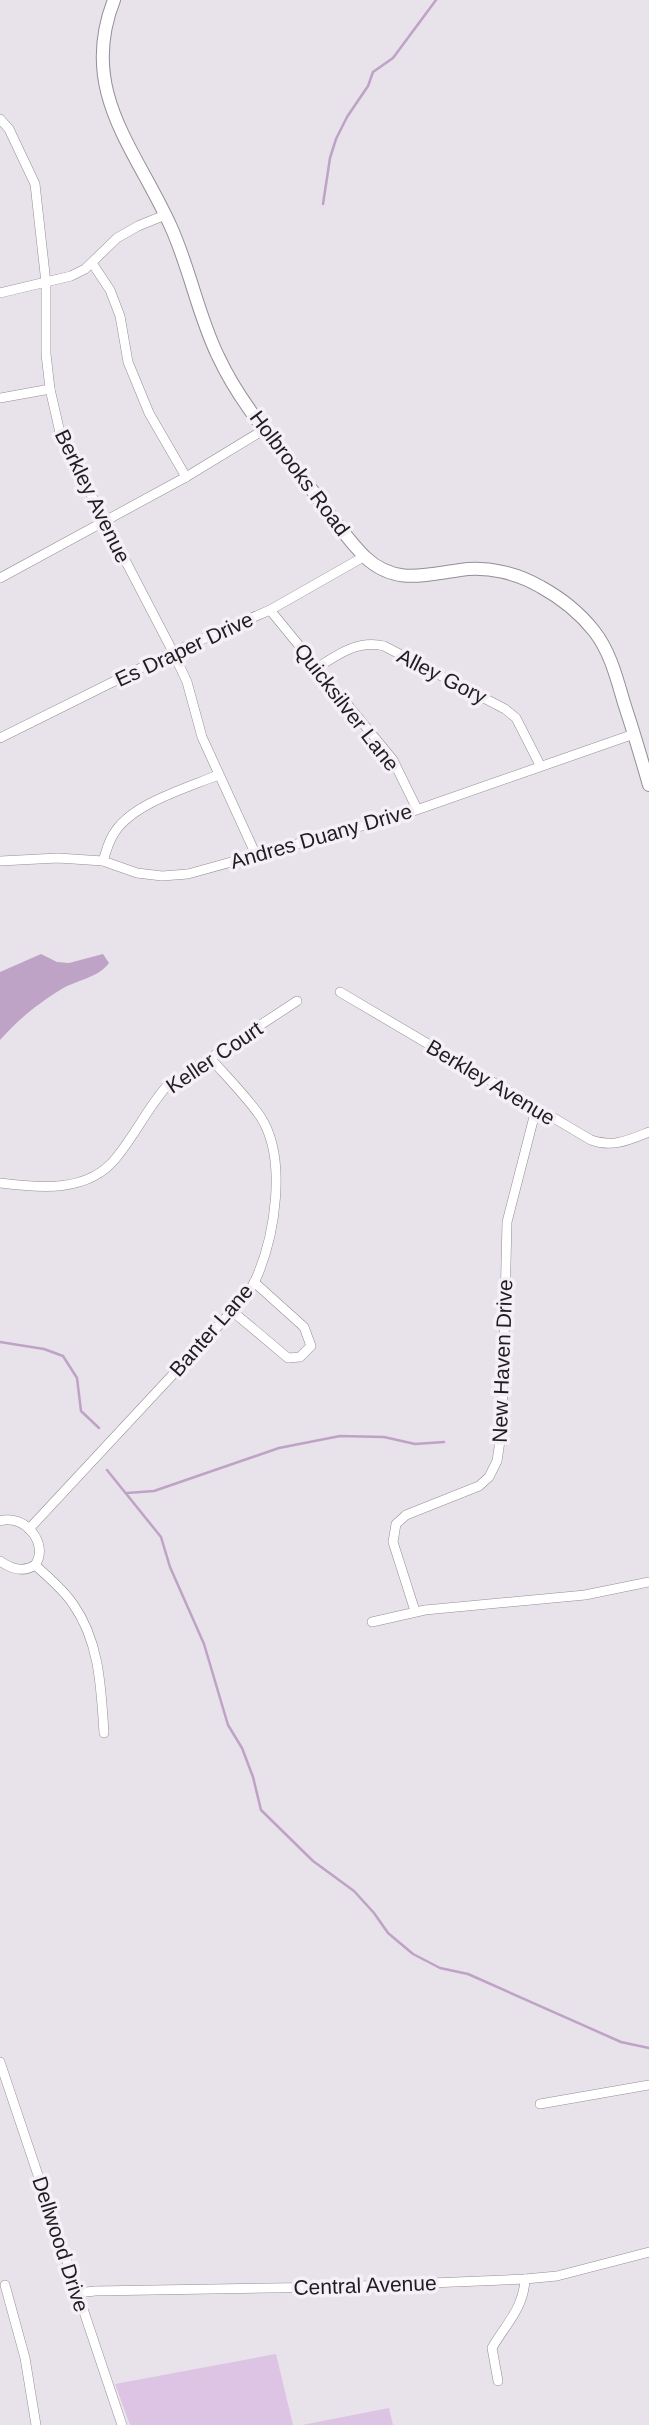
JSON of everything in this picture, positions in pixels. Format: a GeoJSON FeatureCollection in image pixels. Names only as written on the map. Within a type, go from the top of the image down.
{"type":"FeatureCollection","features":[{"type":"Feature","properties":{"kind":"street","name":"Holbrooks Road"},"geometry":{"type":"LineString","coordinates":[[114,0],[103,50],[109,103],[119,128],[165,215],[187,267],[218,356],[237,390],[365,556],[384,569],[408,576],[424,577],[462,569],[497,570],[521,577],[554,594],[582,617],[601,641],[614,672],[649,785]]}},
{"type":"Feature","properties":{"kind":"street","name":"Berkley Avenue"},"geometry":{"type":"LineString","coordinates":[[0,119],[9,129],[35,184],[46,283],[46,354],[50,389],[61,436],[173,652],[187,682],[202,737],[257,855]]}},
{"type":"Feature","properties":{"kind":"street"},"geometry":{"type":"LineString","coordinates":[[0,293],[71,276],[92,263],[117,238],[165,215]]}},
{"type":"Feature","properties":{"kind":"street"},"geometry":{"type":"LineString","coordinates":[[92,263],[110,290],[120,316],[128,362],[149,413],[186,477]]}},
{"type":"Feature","properties":{"kind":"street"},"geometry":{"type":"LineString","coordinates":[[0,398],[50,389]]}},
{"type":"Feature","properties":{"kind":"street"},"geometry":{"type":"LineString","coordinates":[[0,578],[186,477],[265,429]]}},
{"type":"Feature","properties":{"kind":"street","name":"Es Draper Drive"},"geometry":{"type":"LineString","coordinates":[[0,738],[173,652],[270,610],[365,556]]}},
{"type":"Feature","properties":{"kind":"street","name":"Quicksilver Lane"},"geometry":{"type":"LineString","coordinates":[[270,610],[393,760],[417,809]]}},
{"type":"Feature","properties":{"kind":"street","name":"Alley Gory"},"geometry":{"type":"LineString","coordinates":[[317,668],[356,646],[372,643],[384,646],[505,709],[516,718],[540,765]]}},
{"type":"Feature","properties":{"kind":"street","name":"Andres Duany Drive"},"geometry":{"type":"LineString","coordinates":[[0,861],[58,858],[103,861],[138,873],[162,876],[188,874],[405,814],[634,734]]}},
{"type":"Feature","properties":{"kind":"street"},"geometry":{"type":"LineString","coordinates":[[103,861],[113,833],[132,814],[150,803],[218,775]]}},
{"type":"Feature","properties":{"kind":"street","name":"Berkley Avenue"},"geometry":{"type":"LineString","coordinates":[[340,992],[536,1109],[600,1143],[617,1144],[649,1132]]}},
{"type":"Feature","properties":{"kind":"street","name":"Keller Court"},"geometry":{"type":"LineString","coordinates":[[0,1183],[67,1187],[96,1175],[116,1159],[152,1103],[166,1087],[297,1001]]}},
{"type":"Feature","properties":{"kind":"street","name":"Banter Lane"},"geometry":{"type":"LineString","coordinates":[[29,1529],[232,1311],[254,1282],[275,1208],[278,1175],[273,1146],[261,1117],[211,1059]]}},
{"type":"Feature","properties":{"kind":"street","name":"New Haven Drive"},"geometry":{"type":"LineString","coordinates":[[415,1611],[393,1542],[396,1524],[407,1515],[479,1486],[489,1477],[497,1461],[502,1427],[507,1222],[536,1109]]}},
{"type":"Feature","properties":{"kind":"street"},"geometry":{"type":"LineString","coordinates":[[232,1311],[288,1358],[300,1357],[311,1346],[304,1327],[254,1282]]}},
{"type":"Feature","properties":{"kind":"street"},"geometry":{"type":"LineString","coordinates":[[0,1521],[19,1521],[34,1535],[40,1550],[36,1565],[30,1569],[16,1570],[0,1561]]}},
{"type":"Feature","properties":{"kind":"street"},"geometry":{"type":"LineString","coordinates":[[36,1565],[73,1603],[83,1621],[101,1676],[104,1733]]}},
{"type":"Feature","properties":{"kind":"street"},"geometry":{"type":"LineString","coordinates":[[372,1622],[415,1611],[585,1595],[649,1582]]}},
{"type":"Feature","properties":{"kind":"street","name":"Dellwood Drive"},"geometry":{"type":"LineString","coordinates":[[0,2062],[122,2425]]}},
{"type":"Feature","properties":{"kind":"street"},"geometry":{"type":"LineString","coordinates":[[540,2104],[649,2085]]}},
{"type":"Feature","properties":{"kind":"street","name":"Central Avenue"},"geometry":{"type":"LineString","coordinates":[[78,2294],[95,2291],[323,2288],[525,2280],[557,2276],[649,2252]]}},
{"type":"Feature","properties":{"kind":"street"},"geometry":{"type":"LineString","coordinates":[[498,2381],[492,2348],[516,2312],[523,2296],[525,2280]]}},
{"type":"Feature","properties":{"kind":"street"},"geometry":{"type":"LineString","coordinates":[[5,2285],[24,2358],[36,2425]]}},
{"type":"Feature","properties":{"kind":"shaded area"},"geometry":{"type":"Polygon","coordinates":[[[41,954],[57,962],[69,963],[103,954],[109,963],[99,972],[43,1001],[0,1040],[0,972],[41,954]]]}},
{"type":"Feature","properties":{"kind":"shaded area"},"geometry":{"type":"Polygon","coordinates":[[[276,2354],[293,2425],[130,2425],[115,2384],[276,2354]]]}},
{"type":"Feature","properties":{"kind":"shaded area"},"geometry":{"type":"Polygon","coordinates":[[[389,2408],[393,2425],[302,2425],[389,2408]]]}},
{"type":"Feature","properties":{"kind":"waterway"},"geometry":{"type":"LineString","coordinates":[[323,204],[330,158],[347,117],[368,86],[373,72],[393,58],[436,0]]}},
{"type":"Feature","properties":{"kind":"waterway"},"geometry":{"type":"LineString","coordinates":[[0,1342],[44,1349],[63,1356],[77,1378],[81,1411],[99,1428]]}},
{"type":"Feature","properties":{"kind":"waterway"},"geometry":{"type":"LineString","coordinates":[[127,1493],[154,1491],[279,1448],[340,1436],[384,1437],[415,1444],[444,1442]]}},
{"type":"Feature","properties":{"kind":"waterway"},"geometry":{"type":"LineString","coordinates":[[107,1470],[161,1537],[170,1567],[204,1644],[228,1725],[242,1748],[253,1777],[261,1810],[313,1861],[354,1891],[388,1933],[413,1954],[440,1968],[468,1974],[621,2042],[649,2048]]}}]}
